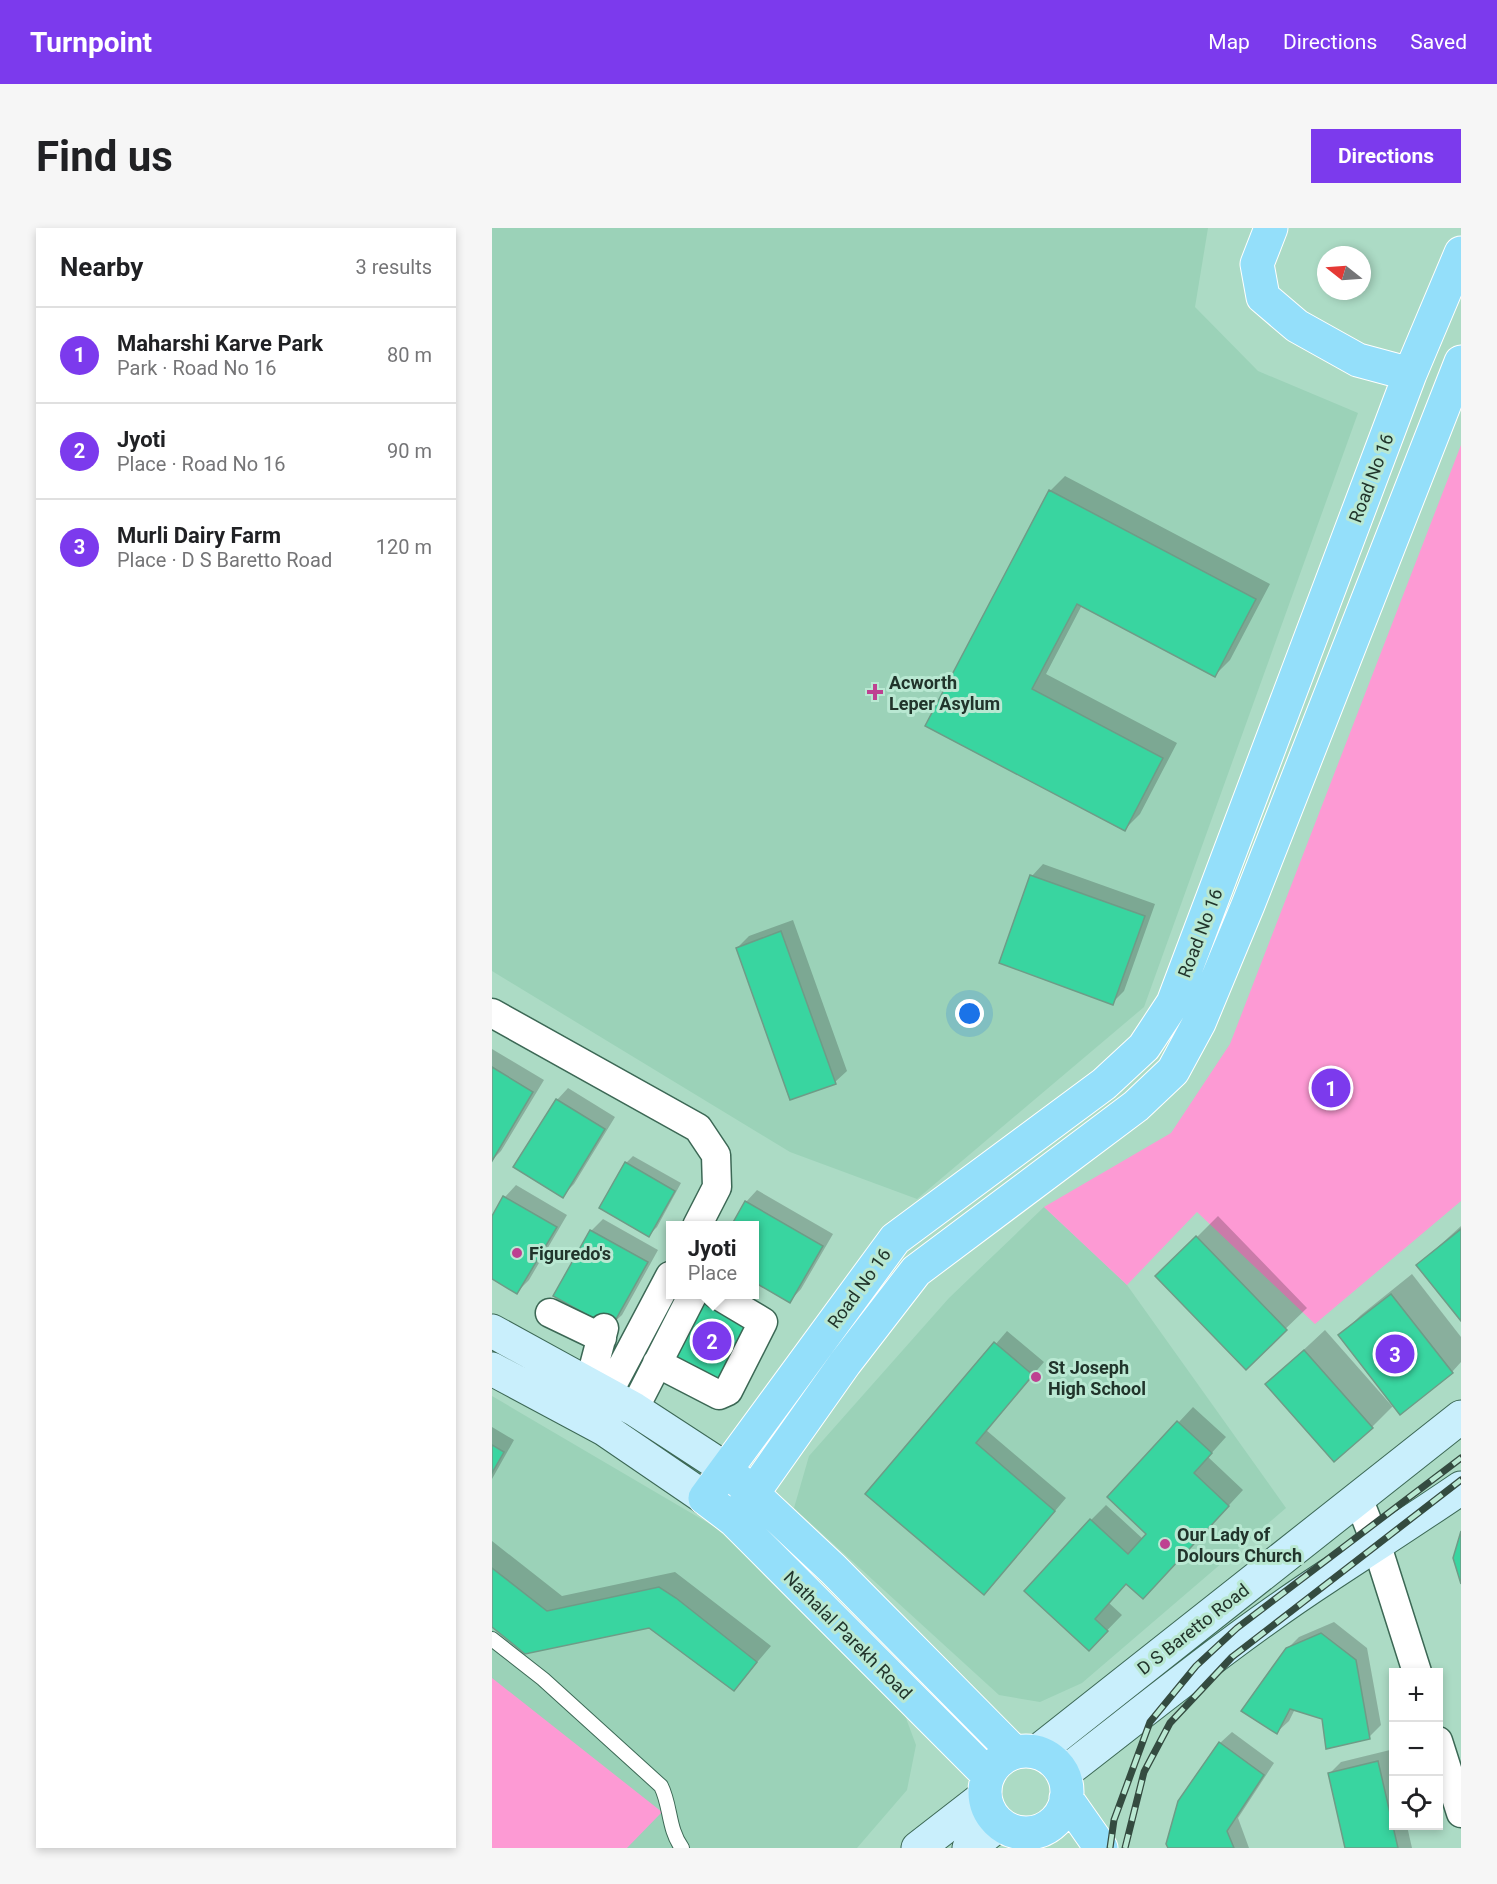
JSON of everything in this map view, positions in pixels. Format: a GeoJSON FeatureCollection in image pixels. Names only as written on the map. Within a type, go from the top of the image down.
{"type":"FeatureCollection","features":[{"type":"Feature","properties":{"kind":"main road"},"geometry":{"type":"LineString","coordinates":[[1271,228],[1257,264],[1263,297],[1297,326],[1358,360],[1410,374]]}},
{"type":"Feature","properties":{"kind":"main road","name":"Road No 16"},"geometry":{"type":"LineString","coordinates":[[726,1469],[895,1239],[1104,1084],[1144,1047],[1173,1004],[1410,374],[1461,253]]}},
{"type":"Feature","properties":{"kind":"main road","name":"Road No 16"},"geometry":{"type":"LineString","coordinates":[[734,1520],[845,1364],[916,1270],[1136,1106],[1173,1071],[1199,1023],[1235,938],[1461,362]]}},
{"type":"Feature","properties":{"kind":"main road"},"geometry":{"type":"LineString","coordinates":[[1202,928],[1235,938]]}},
{"type":"Feature","properties":{"kind":"main road"},"geometry":{"type":"LineString","coordinates":[[705,1498],[726,1469]]}},
{"type":"Feature","properties":{"kind":"main road","name":"Nathalal Parekh Road"},"geometry":{"type":"LineString","coordinates":[[726,1469],[1026,1752]]}},
{"type":"Feature","properties":{"kind":"main road","name":"Nathalal Parekh Road"},"geometry":{"type":"LineString","coordinates":[[705,1498],[734,1520],[987,1785]]}},
{"type":"Feature","properties":{"kind":"main road"},"geometry":{"type":"LineString","coordinates":[[1065,1785],[1064,1809],[1054,1837],[1026,1833],[998,1825],[989,1809],[987,1785],[999,1761],[1026,1752],[1048,1757],[1065,1785],[1101,1848]]}},
{"type":"Feature","properties":{"kind":"street"},"geometry":{"type":"LineString","coordinates":[[492,1013],[698,1128],[716,1155],[717,1187],[700,1221]]}},
{"type":"Feature","properties":{"kind":"street"},"geometry":{"type":"LineString","coordinates":[[610,1396],[666,1284]]}},
{"type":"Feature","properties":{"kind":"street"},"geometry":{"type":"LineString","coordinates":[[610,1396],[657,1363],[690,1299]]}},
{"type":"Feature","properties":{"kind":"street"},"geometry":{"type":"LineString","coordinates":[[657,1363],[719,1395],[728,1391],[763,1322],[724,1299]]}},
{"type":"Feature","properties":{"kind":"street"},"geometry":{"type":"LineString","coordinates":[[531,1353],[552,1309],[603,1333],[610,1396]]}},
{"type":"Feature","properties":{"kind":"street"},"geometry":{"type":"LineString","coordinates":[[492,1331],[610,1396],[726,1469]]}},
{"type":"Feature","properties":{"kind":"street","name":"Nathalal Parekh Road"},"geometry":{"type":"LineString","coordinates":[[492,1369],[604,1429],[705,1498]]}},
{"type":"Feature","properties":{"kind":"street","name":"D S Baretto Road"},"geometry":{"type":"LineString","coordinates":[[1026,1752],[1461,1417]]}},
{"type":"Feature","properties":{"kind":"street","name":"D S Baretto Road"},"geometry":{"type":"LineString","coordinates":[[1065,1785],[1242,1636],[1327,1576],[1377,1546],[1461,1488]]}},
{"type":"Feature","properties":{"kind":"street"},"geometry":{"type":"LineString","coordinates":[[1358,1498],[1377,1546],[1416,1668]]}},
{"type":"Feature","properties":{"kind":"street"},"geometry":{"type":"LineString","coordinates":[[1443,1757],[1461,1813]]}},
{"type":"Feature","properties":{"kind":"street"},"geometry":{"type":"LineString","coordinates":[[918,1848],[987,1785]]}},
{"type":"Feature","properties":{"kind":"street"},"geometry":{"type":"LineString","coordinates":[[969,1848],[998,1825]]}},
{"type":"Feature","properties":{"kind":"lane"},"geometry":{"type":"LineString","coordinates":[[492,1639],[543,1679],[661,1786],[666,1796],[672,1830],[682,1848]]}},
{"type":"Feature","properties":{"kind":"shaded area","name":"Acworth Leper Asylum"},"geometry":{"type":"Polygon","coordinates":[[[492,228],[1208,228],[1195,307],[1258,371],[1358,413],[1144,1007],[917,1199],[790,1152],[492,971],[492,228]]]}},
{"type":"Feature","properties":{"kind":"shaded area"},"geometry":{"type":"Polygon","coordinates":[[[1461,445],[1461,1201],[1315,1324],[1197,1212],[1127,1285],[1044,1207],[1171,1133],[1230,1044],[1461,445]]]}},
{"type":"Feature","properties":{"kind":"shaded area","name":"St Joseph High School"},"geometry":{"type":"Polygon","coordinates":[[[1044,1207],[1127,1285],[1286,1508],[1082,1683],[1040,1702],[999,1695],[794,1508],[809,1456],[949,1298],[1044,1207]]]}},
{"type":"Feature","properties":{"kind":"shaded area"},"geometry":{"type":"Polygon","coordinates":[[[492,1396],[715,1527],[900,1702],[916,1745],[907,1790],[857,1848],[492,1848],[492,1396]]]}},
{"type":"Feature","properties":{"kind":"shaded area"},"geometry":{"type":"Polygon","coordinates":[[[492,1678],[662,1812],[627,1848],[492,1848],[492,1678]]]}},
{"type":"Feature","properties":{"kind":"building"},"geometry":{"type":"Polygon","coordinates":[[[1049,490],[1256,599],[1215,677],[1077,604],[1032,689],[1163,758],[1125,831],[925,726],[1049,490]]]}},
{"type":"Feature","properties":{"kind":"building"},"geometry":{"type":"Polygon","coordinates":[[[1030,875],[1145,916],[1113,1005],[999,963],[1030,875]]]}},
{"type":"Feature","properties":{"kind":"building"},"geometry":{"type":"Polygon","coordinates":[[[781,931],[836,1084],[790,1100],[736,948],[781,931]]]}},
{"type":"Feature","properties":{"kind":"building"},"geometry":{"type":"Polygon","coordinates":[[[492,1067],[533,1092],[492,1161],[492,1067]]]}},
{"type":"Feature","properties":{"kind":"building"},"geometry":{"type":"Polygon","coordinates":[[[556,1099],[605,1129],[563,1198],[513,1167],[556,1099]]]}},
{"type":"Feature","properties":{"kind":"building"},"geometry":{"type":"Polygon","coordinates":[[[625,1162],[675,1191],[649,1237],[599,1208],[625,1162]]]}},
{"type":"Feature","properties":{"kind":"building","name":"Figuredo's"},"geometry":{"type":"Polygon","coordinates":[[[503,1196],[557,1227],[517,1294],[492,1279],[492,1216],[503,1196]]]}},
{"type":"Feature","properties":{"kind":"building"},"geometry":{"type":"Polygon","coordinates":[[[745,1201],[823,1246],[790,1303],[759,1285],[759,1221],[734,1221],[745,1201]]]}},
{"type":"Feature","properties":{"kind":"building"},"geometry":{"type":"Polygon","coordinates":[[[1461,1229],[1461,1321],[1416,1265],[1461,1229]]]}},
{"type":"Feature","properties":{"kind":"building"},"geometry":{"type":"Polygon","coordinates":[[[590,1230],[648,1262],[611,1328],[553,1296],[590,1230]]]}},
{"type":"Feature","properties":{"kind":"building"},"geometry":{"type":"Polygon","coordinates":[[[1196,1236],[1287,1330],[1246,1370],[1155,1276],[1196,1236]]]}},
{"type":"Feature","properties":{"kind":"building"},"geometry":{"type":"Polygon","coordinates":[[[1391,1294],[1453,1373],[1400,1415],[1338,1335],[1391,1294]]]}},
{"type":"Feature","properties":{"kind":"building"},"geometry":{"type":"Polygon","coordinates":[[[695,1299],[708,1299],[758,1325],[725,1388],[665,1357],[695,1299]]]}},
{"type":"Feature","properties":{"kind":"building"},"geometry":{"type":"Polygon","coordinates":[[[994,1342],[1033,1375],[976,1443],[1055,1511],[984,1595],[865,1494],[994,1342]]]}},
{"type":"Feature","properties":{"kind":"building"},"geometry":{"type":"Polygon","coordinates":[[[1304,1350],[1373,1428],[1334,1462],[1265,1384],[1304,1350]]]}},
{"type":"Feature","properties":{"kind":"building","name":"Our Lady of Dolours Church"},"geometry":{"type":"Polygon","coordinates":[[[1177,1421],[1212,1453],[1194,1473],[1229,1506],[1143,1599],[1126,1584],[1095,1619],[1108,1631],[1089,1651],[1024,1591],[1090,1519],[1128,1554],[1146,1534],[1107,1497],[1177,1421]]]}},
{"type":"Feature","properties":{"kind":"building"},"geometry":{"type":"Polygon","coordinates":[[[492,1445],[504,1452],[492,1473],[492,1445]]]}},
{"type":"Feature","properties":{"kind":"building"},"geometry":{"type":"Polygon","coordinates":[[[1461,1531],[1461,1584],[1453,1558],[1461,1531]]]}},
{"type":"Feature","properties":{"kind":"building"},"geometry":{"type":"Polygon","coordinates":[[[492,1568],[547,1611],[659,1587],[757,1662],[734,1691],[649,1628],[525,1654],[492,1627],[492,1568]]]}},
{"type":"Feature","properties":{"kind":"building"},"geometry":{"type":"Polygon","coordinates":[[[1321,1633],[1356,1660],[1370,1739],[1326,1749],[1322,1719],[1290,1709],[1277,1734],[1241,1711],[1286,1648],[1321,1633]]]}},
{"type":"Feature","properties":{"kind":"building"},"geometry":{"type":"Polygon","coordinates":[[[1219,1742],[1264,1775],[1227,1831],[1234,1848],[1168,1848],[1166,1844],[1178,1801],[1219,1742]]]}},
{"type":"Feature","properties":{"kind":"building"},"geometry":{"type":"Polygon","coordinates":[[[1378,1761],[1389,1809],[1389,1830],[1394,1830],[1398,1848],[1345,1848],[1328,1773],[1378,1761]]]}},
{"type":"Feature","properties":{"kind":"railway"},"geometry":{"type":"LineString","coordinates":[[1110,1848],[1114,1820],[1150,1722],[1196,1666],[1237,1628],[1461,1458]]}},
{"type":"Feature","properties":{"kind":"railway"},"geometry":{"type":"LineString","coordinates":[[1125,1848],[1144,1772],[1170,1723],[1232,1657],[1461,1480]]}},
{"type":"Feature","properties":{"kind":"place","name":"Acworth Leper Asylum"},"geometry":{"type":"Point","coordinates":[875,692]}},
{"type":"Feature","properties":{"kind":"place","name":"Maharshi Karve Park"},"geometry":{"type":"Point","coordinates":[1331,1088]}},
{"type":"Feature","properties":{"kind":"place","name":"Figuredo's"},"geometry":{"type":"Point","coordinates":[517,1253]}},
{"type":"Feature","properties":{"kind":"place","name":"Jyoti"},"geometry":{"type":"Point","coordinates":[712,1341]}},
{"type":"Feature","properties":{"kind":"place","name":"Murli Dairy Farm"},"geometry":{"type":"Point","coordinates":[1395,1354]}},
{"type":"Feature","properties":{"kind":"place","name":"St Joseph High School"},"geometry":{"type":"Point","coordinates":[1036,1377]}},
{"type":"Feature","properties":{"kind":"place","name":"Our Lady of Dolours Church"},"geometry":{"type":"Point","coordinates":[1165,1544]}}]}
